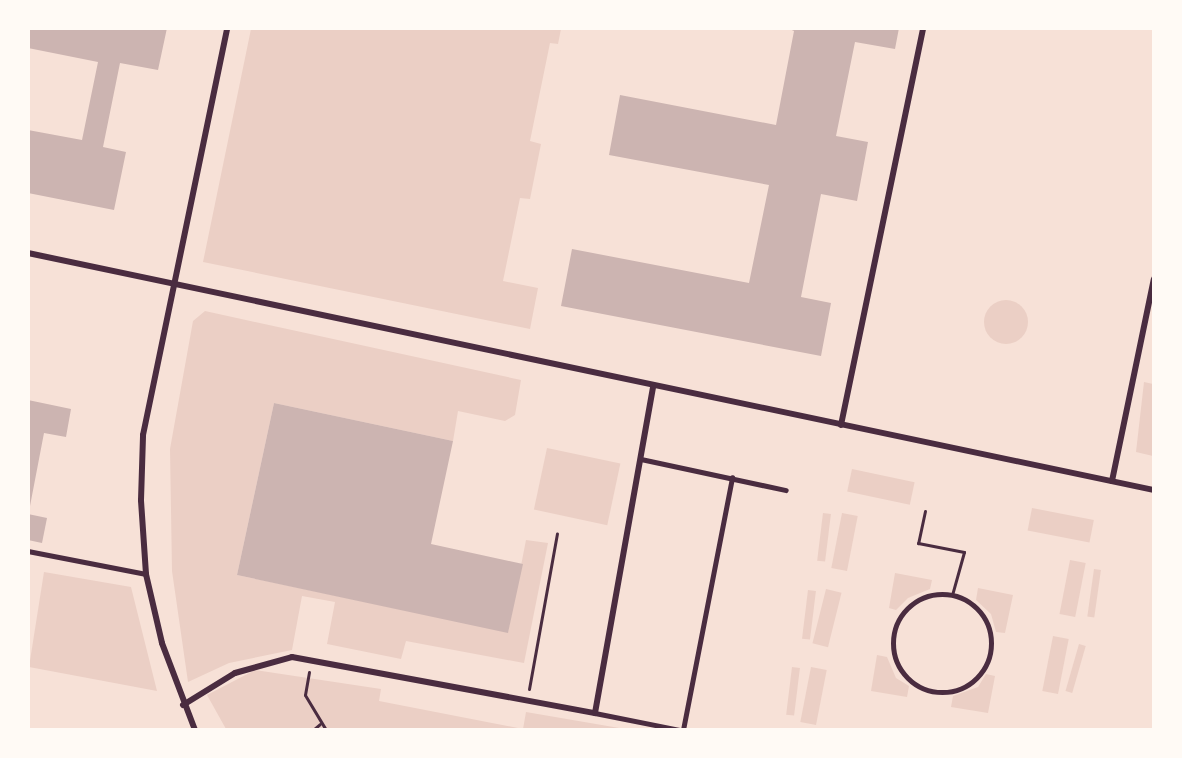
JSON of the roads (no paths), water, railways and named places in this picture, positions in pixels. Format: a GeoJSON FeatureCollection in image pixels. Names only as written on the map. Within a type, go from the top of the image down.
{"type":"FeatureCollection","features":[{"type":"Feature","properties":{"kind":"street"},"geometry":{"type":"LineString","coordinates":[[195,729],[183,705],[162,643],[146,574],[141,500],[143,435],[227,28]]}},
{"type":"Feature","properties":{"kind":"street"},"geometry":{"type":"LineString","coordinates":[[841,425],[923,28]]}},
{"type":"Feature","properties":{"kind":"street"},"geometry":{"type":"LineString","coordinates":[[28,253],[653,387],[1154,490]]}},
{"type":"Feature","properties":{"kind":"street"},"geometry":{"type":"LineString","coordinates":[[1112,481],[1154,279]]}},
{"type":"Feature","properties":{"kind":"street"},"geometry":{"type":"LineString","coordinates":[[183,705],[218,682],[262,663],[292,657],[596,713],[653,387]]}},
{"type":"Feature","properties":{"kind":"street"},"geometry":{"type":"LineString","coordinates":[[952,595],[967,600],[987,623],[990,654],[980,674],[962,688],[931,691],[917,685],[897,663],[894,632],[899,618],[922,597],[952,595]]}},
{"type":"Feature","properties":{"kind":"lane"},"geometry":{"type":"LineString","coordinates":[[641,459],[786,490]]}},
{"type":"Feature","properties":{"kind":"lane"},"geometry":{"type":"LineString","coordinates":[[596,713],[682,729],[732,478]]}},
{"type":"Feature","properties":{"kind":"lane"},"geometry":{"type":"LineString","coordinates":[[28,550],[146,574]]}}]}
